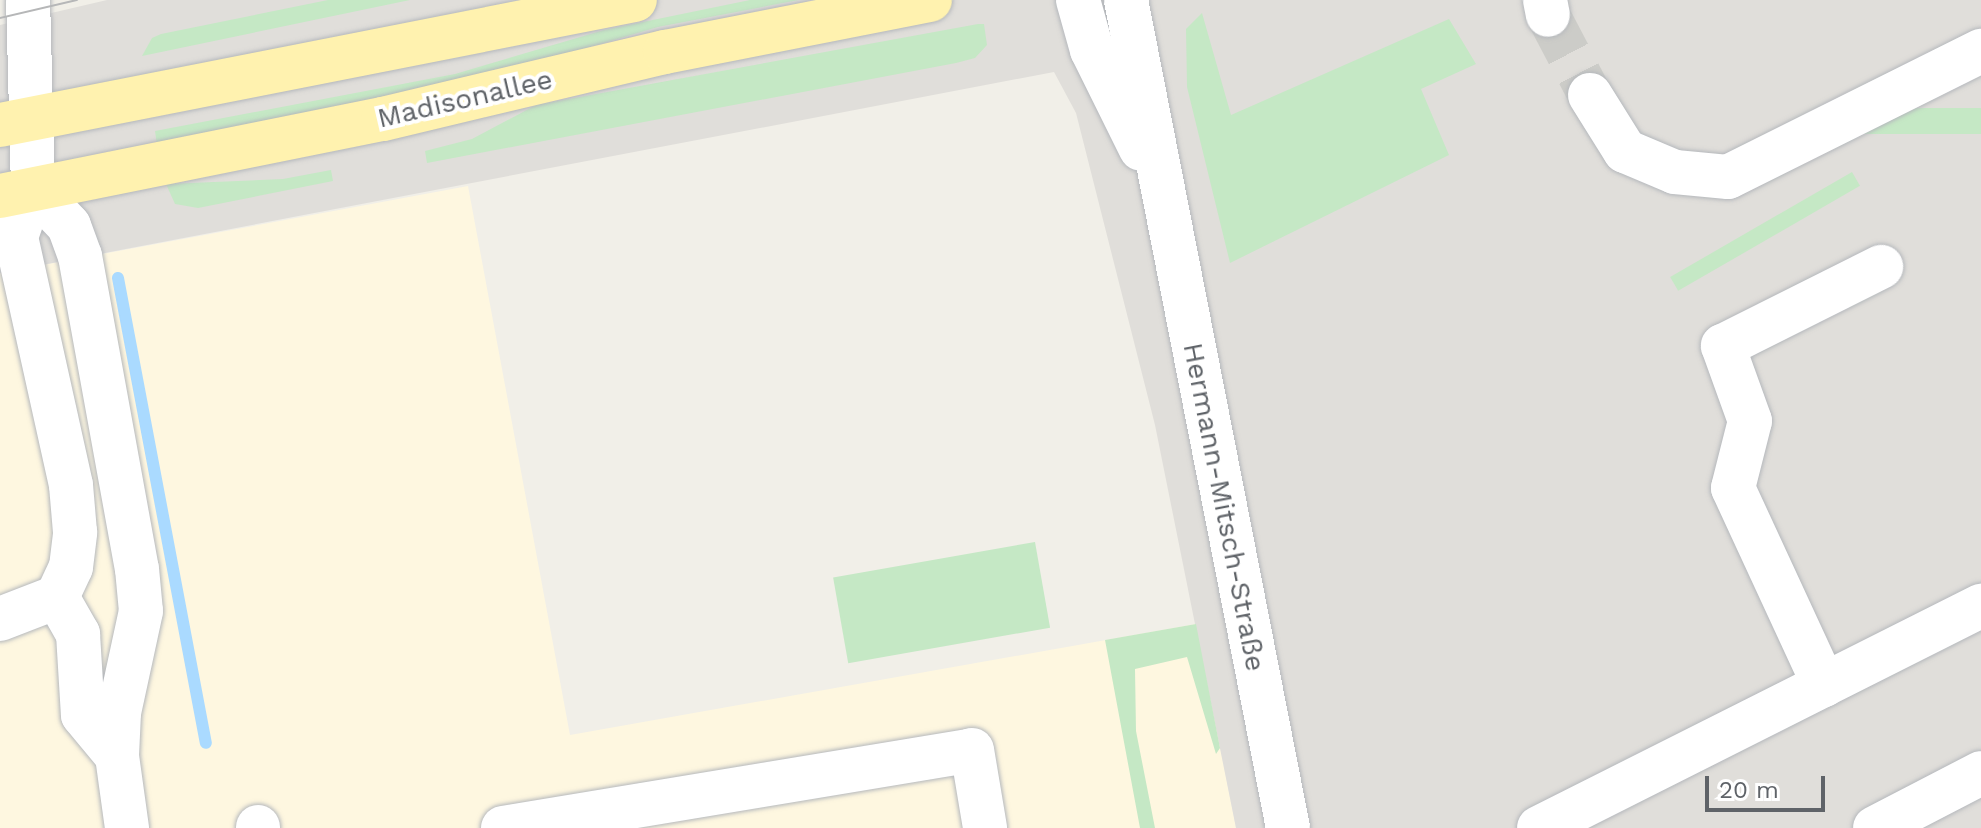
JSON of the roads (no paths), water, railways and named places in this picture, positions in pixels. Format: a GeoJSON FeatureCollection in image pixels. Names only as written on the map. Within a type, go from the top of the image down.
{"type":"FeatureCollection","features":[{"type":"Feature","properties":{"kind":"main road"},"geometry":{"type":"LineString","coordinates":[[15,122],[635,0]]}},
{"type":"Feature","properties":{"kind":"main road","name":"Madisonallee"},"geometry":{"type":"LineString","coordinates":[[16,192],[383,119],[665,52],[930,0]]}},
{"type":"Feature","properties":{"kind":"street"},"geometry":{"type":"LineString","coordinates":[[0,619],[57,597],[71,567],[75,532],[71,485],[16,237],[15,122],[28,0]]}},
{"type":"Feature","properties":{"kind":"street","name":"Hermann-Mitsch-Straße"},"geometry":{"type":"LineString","coordinates":[[1078,0],[1092,50],[1160,186]]}},
{"type":"Feature","properties":{"kind":"street","name":"Hermann-Mitsch-Straße"},"geometry":{"type":"LineString","coordinates":[[1126,0],[1288,828]]}},
{"type":"Feature","properties":{"kind":"street"},"geometry":{"type":"LineString","coordinates":[[1590,95],[1625,151],[1675,172],[1728,177],[1981,51]]}},
{"type":"Feature","properties":{"kind":"street"},"geometry":{"type":"LineString","coordinates":[[16,192],[69,226],[80,256],[137,569],[141,611],[119,713],[117,756],[127,828]]}},
{"type":"Feature","properties":{"kind":"street"},"geometry":{"type":"LineString","coordinates":[[1824,685],[1733,488],[1750,421],[1723,346],[1881,267]]}},
{"type":"Feature","properties":{"kind":"street"},"geometry":{"type":"LineString","coordinates":[[57,597],[78,634],[83,715],[117,756]]}},
{"type":"Feature","properties":{"kind":"street"},"geometry":{"type":"LineString","coordinates":[[1564,822],[1981,606]]}},
{"type":"Feature","properties":{"kind":"street"},"geometry":{"type":"LineString","coordinates":[[503,828],[972,750],[985,828]]}},
{"type":"Feature","properties":{"kind":"street"},"geometry":{"type":"LineString","coordinates":[[1875,828],[1981,773]]}},
{"type":"Feature","properties":{"kind":"waterway"},"geometry":{"type":"LineString","coordinates":[[118,278],[206,743]]}},
{"type":"Feature","properties":{"kind":"tunnel"},"geometry":{"type":"LineString","coordinates":[[1548,15],[1590,95]]}},
{"type":"Feature","properties":{"kind":"tram line"},"geometry":{"type":"LineString","coordinates":[[0,18],[77,0]]}}]}
